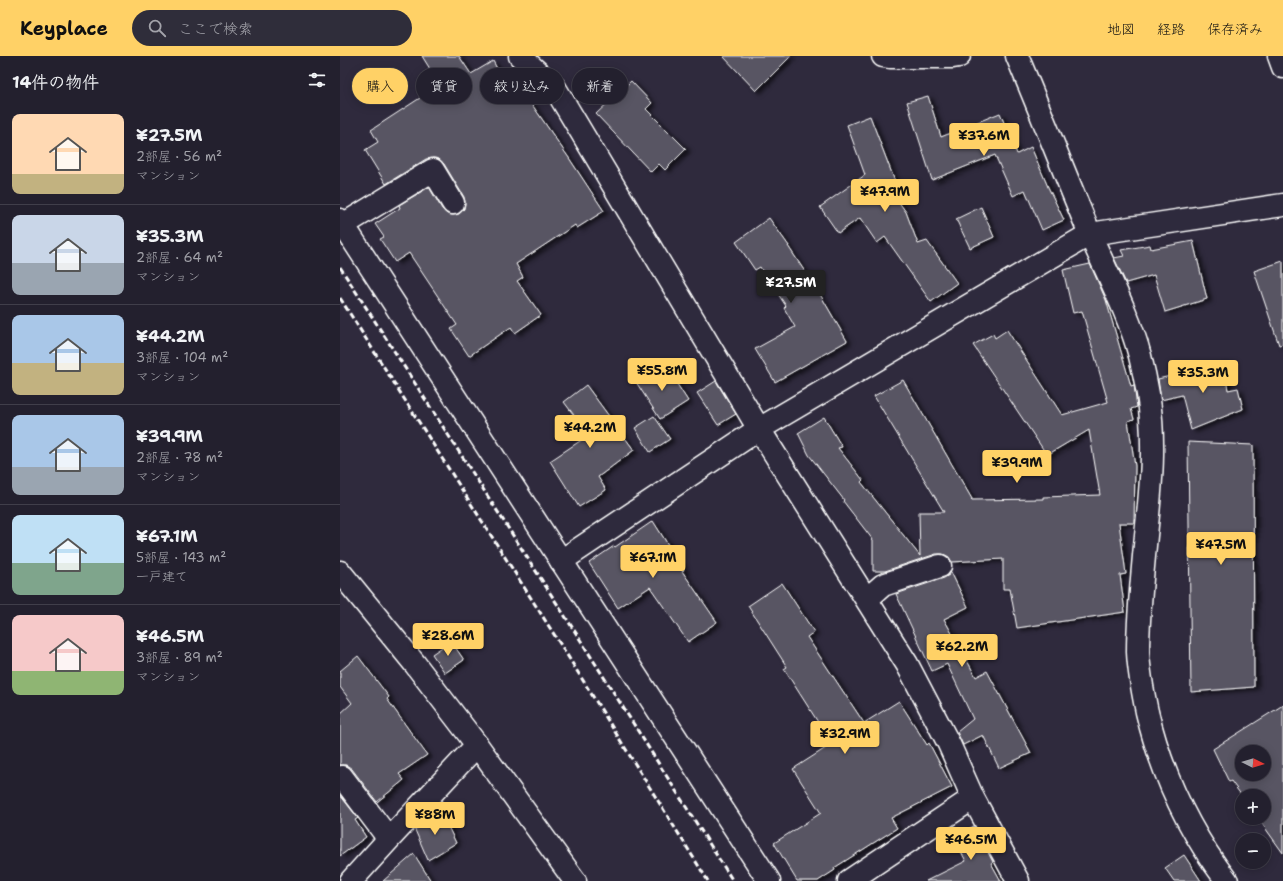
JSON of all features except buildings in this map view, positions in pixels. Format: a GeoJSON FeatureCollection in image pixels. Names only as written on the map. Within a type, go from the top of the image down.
{"type":"FeatureCollection","features":[{"type":"Feature","properties":{"kind":"street"},"geometry":{"type":"LineString","coordinates":[[520,56],[555,88],[759,429],[907,664],[949,744],[973,798],[1018,881]]}},
{"type":"Feature","properties":{"kind":"street"},"geometry":{"type":"LineString","coordinates":[[883,56],[890,58],[959,56]]}},
{"type":"Feature","properties":{"kind":"street"},"geometry":{"type":"LineString","coordinates":[[1017,56],[1090,234],[1126,315],[1140,354],[1148,396],[1153,445],[1152,479],[1139,608],[1138,653],[1142,688],[1153,740],[1168,781],[1193,831],[1213,863],[1227,881]]}},
{"type":"Feature","properties":{"kind":"street"},"geometry":{"type":"LineString","coordinates":[[1279,56],[1283,67]]}},
{"type":"Feature","properties":{"kind":"street"},"geometry":{"type":"LineString","coordinates":[[453,203],[433,170],[342,223],[769,881]]}},
{"type":"Feature","properties":{"kind":"street"},"geometry":{"type":"LineString","coordinates":[[561,561],[759,429],[1090,234],[1283,205]]}},
{"type":"Feature","properties":{"kind":"street"},"geometry":{"type":"LineString","coordinates":[[867,599],[883,585],[940,566]]}},
{"type":"Feature","properties":{"kind":"street"},"geometry":{"type":"LineString","coordinates":[[340,572],[416,664],[477,745],[575,881]]}},
{"type":"Feature","properties":{"kind":"street"},"geometry":{"type":"LineString","coordinates":[[351,881],[477,745]]}},
{"type":"Feature","properties":{"kind":"street"},"geometry":{"type":"LineString","coordinates":[[342,777],[389,839]]}},
{"type":"Feature","properties":{"kind":"street"},"geometry":{"type":"LineString","coordinates":[[849,881],[973,798]]}},
{"type":"Feature","properties":{"kind":"railway"},"geometry":{"type":"LineString","coordinates":[[340,267],[581,641],[733,881]]}},
{"type":"Feature","properties":{"kind":"railway"},"geometry":{"type":"LineString","coordinates":[[340,298],[564,650],[708,881]]}}]}
